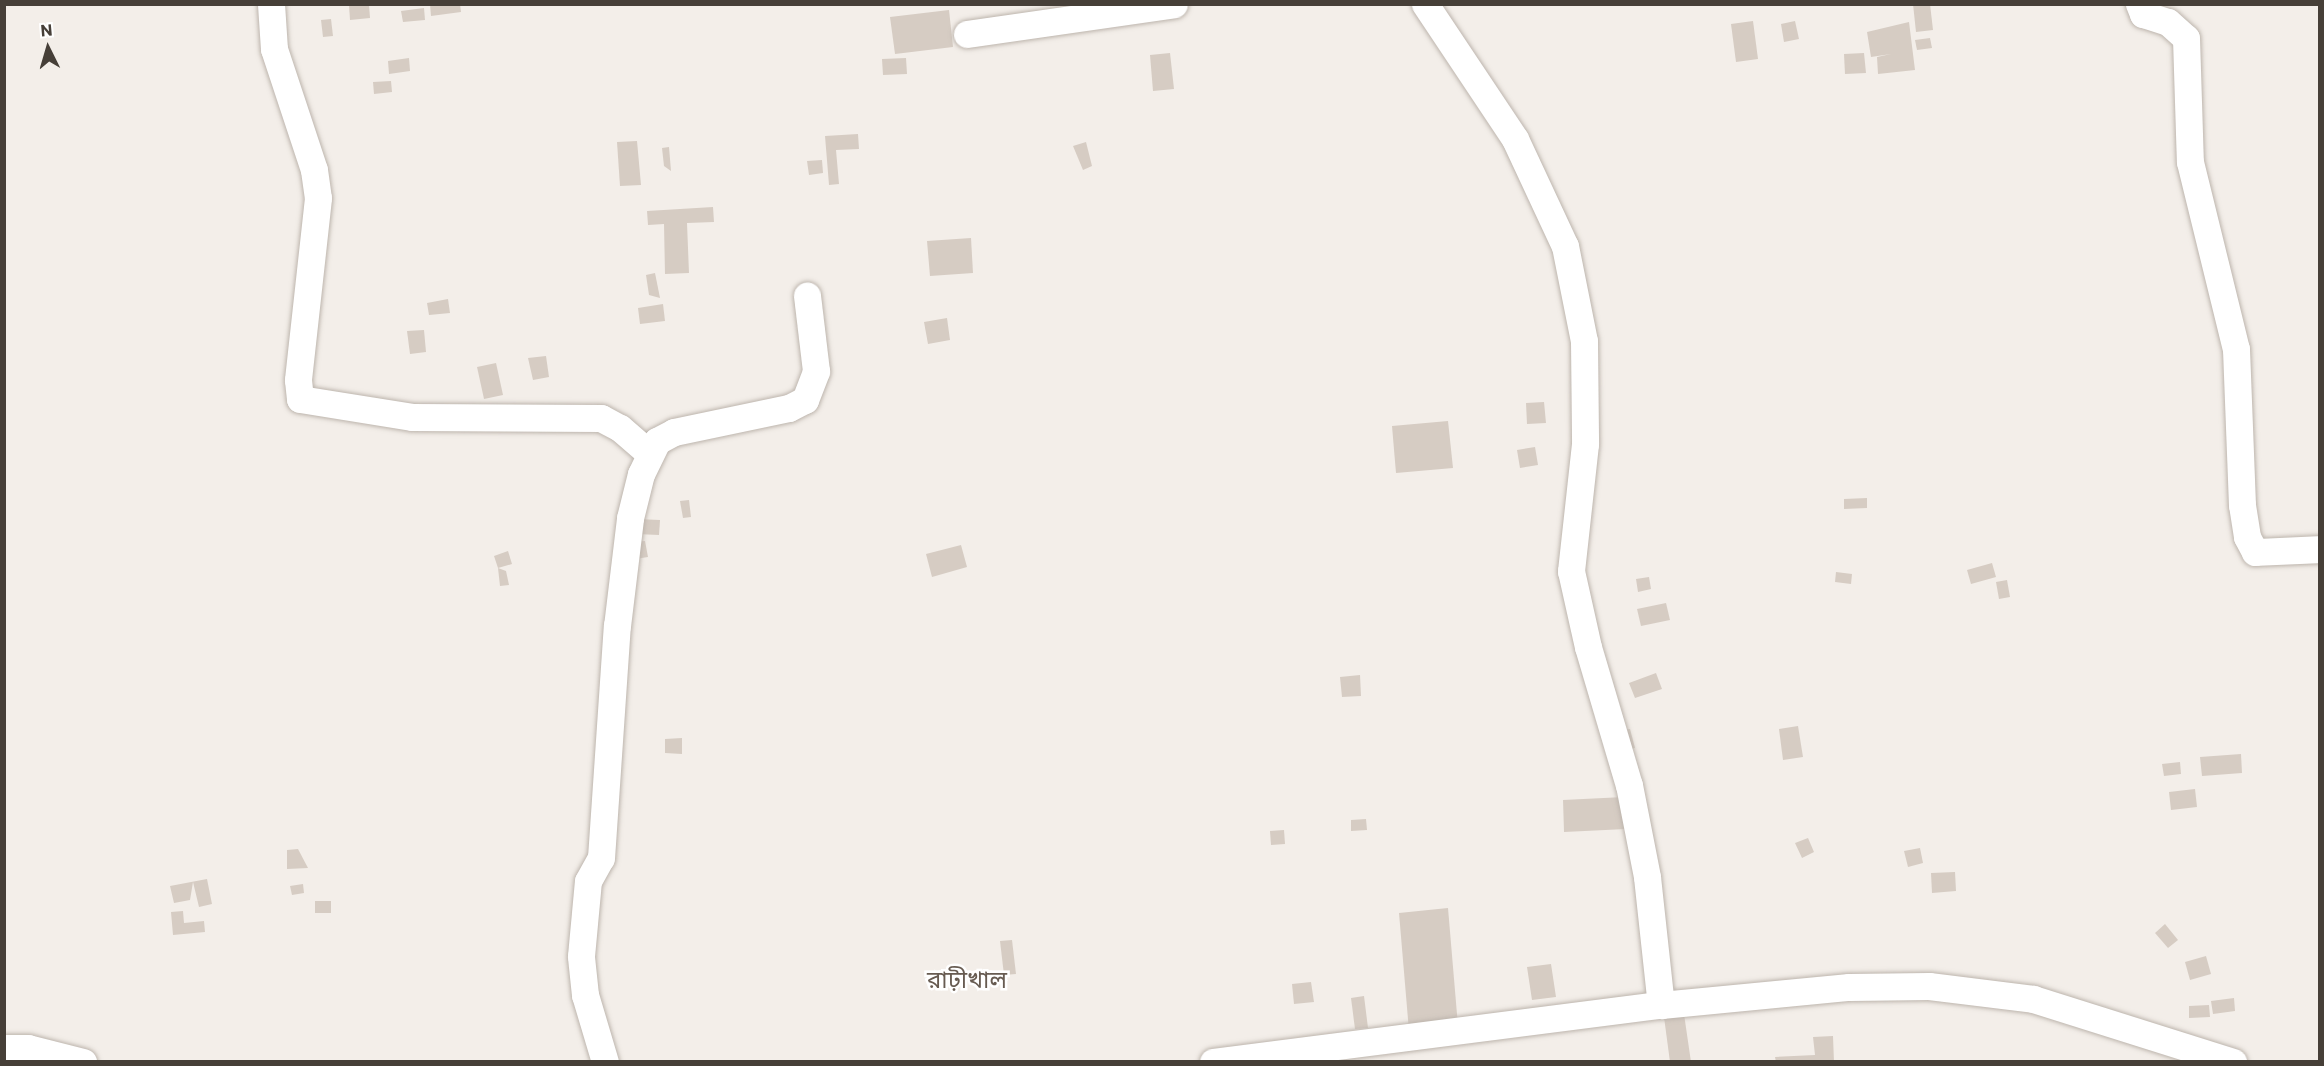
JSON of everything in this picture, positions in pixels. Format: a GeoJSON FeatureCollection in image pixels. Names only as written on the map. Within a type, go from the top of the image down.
{"type":"FeatureCollection","features":[{"type":"Feature","properties":{"kind":"street"},"geometry":{"type":"LineString","coordinates":[[271,4],[274,49],[314,170],[318,198],[298,380],[300,399],[412,417],[601,418],[620,428],[649,453]]}},
{"type":"Feature","properties":{"kind":"street"},"geometry":{"type":"LineString","coordinates":[[967,34],[1174,4]]}},
{"type":"Feature","properties":{"kind":"street"},"geometry":{"type":"LineString","coordinates":[[1425,4],[1515,139],[1565,246],[1584,341],[1585,444],[1571,571],[1588,647],[1629,785],[1647,877],[1661,1005]]}},
{"type":"Feature","properties":{"kind":"street"},"geometry":{"type":"LineString","coordinates":[[2139,4],[2143,14],[2168,22],[2186,38],[2190,162],[2236,349],[2242,505],[2247,537],[2255,552],[2319,549]]}},
{"type":"Feature","properties":{"kind":"street"},"geometry":{"type":"LineString","coordinates":[[605,1062],[585,995],[581,956],[588,881],[601,858],[617,626],[630,518],[649,453],[657,441],[674,432],[789,408],[806,400],[816,371],[807,296]]}},
{"type":"Feature","properties":{"kind":"street"},"geometry":{"type":"LineString","coordinates":[[1213,1062],[1661,1005],[1849,987],[1929,986],[2033,999],[2233,1062]]}},
{"type":"Feature","properties":{"kind":"street"},"geometry":{"type":"LineString","coordinates":[[4,1048],[28,1048],[82,1062]]}},
{"type":"Feature","properties":{"kind":"building"},"geometry":{"type":"Polygon","coordinates":[[[430,4],[460,4],[461,12],[431,16],[430,4]]]}},
{"type":"Feature","properties":{"kind":"building"},"geometry":{"type":"Polygon","coordinates":[[[1913,4],[1930,4],[1933,30],[1916,32],[1913,4]]]}},
{"type":"Feature","properties":{"kind":"building"},"geometry":{"type":"Polygon","coordinates":[[[349,5],[369,5],[370,18],[350,20],[349,5]]]}},
{"type":"Feature","properties":{"kind":"building"},"geometry":{"type":"Polygon","coordinates":[[[424,8],[425,20],[403,22],[401,11],[424,8]]]}},
{"type":"Feature","properties":{"kind":"building"},"geometry":{"type":"Polygon","coordinates":[[[949,10],[953,47],[895,54],[890,17],[949,10]]]}},
{"type":"Feature","properties":{"kind":"building"},"geometry":{"type":"Polygon","coordinates":[[[331,19],[333,36],[323,37],[321,20],[331,19]]]}},
{"type":"Feature","properties":{"kind":"building"},"geometry":{"type":"Polygon","coordinates":[[[1753,21],[1758,59],[1736,62],[1731,24],[1753,21]]]}},
{"type":"Feature","properties":{"kind":"building"},"geometry":{"type":"Polygon","coordinates":[[[1795,21],[1799,39],[1784,42],[1781,24],[1795,21]]]}},
{"type":"Feature","properties":{"kind":"building"},"geometry":{"type":"Polygon","coordinates":[[[1909,22],[1915,70],[1878,74],[1877,57],[1891,54],[1871,57],[1867,32],[1909,22]]]}},
{"type":"Feature","properties":{"kind":"building"},"geometry":{"type":"Polygon","coordinates":[[[1930,38],[1932,48],[1917,50],[1915,40],[1930,38]]]}},
{"type":"Feature","properties":{"kind":"building"},"geometry":{"type":"Polygon","coordinates":[[[1170,53],[1174,89],[1153,91],[1150,55],[1170,53]]]}},
{"type":"Feature","properties":{"kind":"building"},"geometry":{"type":"Polygon","coordinates":[[[1864,53],[1866,73],[1845,74],[1844,54],[1864,53]]]}},
{"type":"Feature","properties":{"kind":"building"},"geometry":{"type":"Polygon","coordinates":[[[409,58],[410,71],[389,74],[388,61],[409,58]]]}},
{"type":"Feature","properties":{"kind":"building"},"geometry":{"type":"Polygon","coordinates":[[[906,58],[907,74],[883,75],[882,59],[906,58]]]}},
{"type":"Feature","properties":{"kind":"building"},"geometry":{"type":"Polygon","coordinates":[[[391,81],[392,92],[374,94],[373,82],[391,81]]]}},
{"type":"Feature","properties":{"kind":"building"},"geometry":{"type":"Polygon","coordinates":[[[858,134],[859,149],[836,150],[839,184],[829,185],[825,136],[858,134]]]}},
{"type":"Feature","properties":{"kind":"building"},"geometry":{"type":"Polygon","coordinates":[[[637,141],[641,185],[620,186],[617,142],[637,141]]]}},
{"type":"Feature","properties":{"kind":"building"},"geometry":{"type":"Polygon","coordinates":[[[1086,142],[1092,166],[1083,170],[1073,146],[1086,142]]]}},
{"type":"Feature","properties":{"kind":"building"},"geometry":{"type":"Polygon","coordinates":[[[669,147],[671,171],[664,166],[662,148],[669,147]]]}},
{"type":"Feature","properties":{"kind":"building"},"geometry":{"type":"Polygon","coordinates":[[[822,160],[823,173],[809,175],[807,161],[822,160]]]}},
{"type":"Feature","properties":{"kind":"building"},"geometry":{"type":"Polygon","coordinates":[[[713,207],[714,222],[687,223],[689,273],[665,274],[664,224],[648,225],[647,211],[713,207]]]}},
{"type":"Feature","properties":{"kind":"building"},"geometry":{"type":"Polygon","coordinates":[[[971,238],[973,273],[930,276],[927,241],[971,238]]]}},
{"type":"Feature","properties":{"kind":"building"},"geometry":{"type":"Polygon","coordinates":[[[655,273],[660,298],[649,295],[646,275],[655,273]]]}},
{"type":"Feature","properties":{"kind":"building"},"geometry":{"type":"Polygon","coordinates":[[[448,299],[450,313],[429,315],[427,303],[448,299]]]}},
{"type":"Feature","properties":{"kind":"building"},"geometry":{"type":"Polygon","coordinates":[[[663,304],[665,321],[640,324],[638,308],[663,304]]]}},
{"type":"Feature","properties":{"kind":"building"},"geometry":{"type":"Polygon","coordinates":[[[947,318],[950,340],[928,344],[924,322],[947,318]]]}},
{"type":"Feature","properties":{"kind":"building"},"geometry":{"type":"Polygon","coordinates":[[[424,330],[426,352],[410,354],[407,331],[424,330]]]}},
{"type":"Feature","properties":{"kind":"building"},"geometry":{"type":"Polygon","coordinates":[[[546,356],[549,377],[533,380],[528,358],[546,356]]]}},
{"type":"Feature","properties":{"kind":"building"},"geometry":{"type":"Polygon","coordinates":[[[496,363],[503,395],[484,399],[477,367],[496,363]]]}},
{"type":"Feature","properties":{"kind":"building"},"geometry":{"type":"Polygon","coordinates":[[[1544,402],[1546,423],[1527,424],[1526,403],[1544,402]]]}},
{"type":"Feature","properties":{"kind":"building"},"geometry":{"type":"Polygon","coordinates":[[[1448,421],[1453,468],[1396,473],[1392,426],[1448,421]]]}},
{"type":"Feature","properties":{"kind":"building"},"geometry":{"type":"Polygon","coordinates":[[[1535,447],[1538,465],[1520,468],[1517,450],[1535,447]]]}},
{"type":"Feature","properties":{"kind":"building"},"geometry":{"type":"Polygon","coordinates":[[[1867,498],[1867,508],[1844,509],[1844,499],[1867,498]]]}},
{"type":"Feature","properties":{"kind":"building"},"geometry":{"type":"Polygon","coordinates":[[[689,500],[691,517],[683,518],[680,501],[689,500]]]}},
{"type":"Feature","properties":{"kind":"building"},"geometry":{"type":"Polygon","coordinates":[[[637,519],[660,520],[659,535],[636,534],[637,519]]]}},
{"type":"Feature","properties":{"kind":"building"},"geometry":{"type":"Polygon","coordinates":[[[645,541],[648,557],[635,559],[634,542],[645,541]]]}},
{"type":"Feature","properties":{"kind":"building"},"geometry":{"type":"Polygon","coordinates":[[[961,545],[967,567],[932,577],[926,554],[961,545]]]}},
{"type":"Feature","properties":{"kind":"building"},"geometry":{"type":"Polygon","coordinates":[[[508,551],[512,564],[498,568],[494,556],[508,551]]]}},
{"type":"Feature","properties":{"kind":"building"},"geometry":{"type":"Polygon","coordinates":[[[1992,563],[1996,577],[1971,584],[1967,570],[1992,563]]]}},
{"type":"Feature","properties":{"kind":"building"},"geometry":{"type":"Polygon","coordinates":[[[498,568],[506,571],[509,585],[500,586],[498,568]]]}},
{"type":"Feature","properties":{"kind":"building"},"geometry":{"type":"Polygon","coordinates":[[[1836,572],[1852,574],[1851,584],[1835,582],[1836,572]]]}},
{"type":"Feature","properties":{"kind":"building"},"geometry":{"type":"Polygon","coordinates":[[[1649,577],[1651,589],[1638,592],[1636,579],[1649,577]]]}},
{"type":"Feature","properties":{"kind":"building"},"geometry":{"type":"Polygon","coordinates":[[[2007,580],[2010,597],[1999,599],[1996,582],[2007,580]]]}},
{"type":"Feature","properties":{"kind":"building"},"geometry":{"type":"Polygon","coordinates":[[[1666,603],[1670,620],[1641,626],[1637,609],[1666,603]]]}},
{"type":"Feature","properties":{"kind":"building"},"geometry":{"type":"Polygon","coordinates":[[[1656,673],[1662,689],[1635,698],[1629,683],[1656,673]]]}},
{"type":"Feature","properties":{"kind":"building"},"geometry":{"type":"Polygon","coordinates":[[[1360,675],[1361,696],[1342,697],[1340,677],[1360,675]]]}},
{"type":"Feature","properties":{"kind":"building"},"geometry":{"type":"Polygon","coordinates":[[[1798,726],[1803,757],[1783,760],[1779,729],[1798,726]]]}},
{"type":"Feature","properties":{"kind":"building"},"geometry":{"type":"Polygon","coordinates":[[[1630,729],[1635,748],[1625,751],[1619,731],[1630,729]]]}},
{"type":"Feature","properties":{"kind":"building"},"geometry":{"type":"Polygon","coordinates":[[[682,738],[682,754],[665,753],[665,739],[682,738]]]}},
{"type":"Feature","properties":{"kind":"building"},"geometry":{"type":"Polygon","coordinates":[[[2241,754],[2242,773],[2202,776],[2200,757],[2241,754]]]}},
{"type":"Feature","properties":{"kind":"building"},"geometry":{"type":"Polygon","coordinates":[[[2180,762],[2181,774],[2164,776],[2162,764],[2180,762]]]}},
{"type":"Feature","properties":{"kind":"building"},"geometry":{"type":"Polygon","coordinates":[[[2195,789],[2197,807],[2171,810],[2169,792],[2195,789]]]}},
{"type":"Feature","properties":{"kind":"building"},"geometry":{"type":"Polygon","coordinates":[[[1624,797],[1626,829],[1564,832],[1563,800],[1624,797]]]}},
{"type":"Feature","properties":{"kind":"building"},"geometry":{"type":"Polygon","coordinates":[[[1366,819],[1367,830],[1351,831],[1351,820],[1366,819]]]}},
{"type":"Feature","properties":{"kind":"building"},"geometry":{"type":"Polygon","coordinates":[[[1284,830],[1285,844],[1271,845],[1270,831],[1284,830]]]}},
{"type":"Feature","properties":{"kind":"building"},"geometry":{"type":"Polygon","coordinates":[[[1808,838],[1814,852],[1802,858],[1795,843],[1808,838]]]}},
{"type":"Feature","properties":{"kind":"building"},"geometry":{"type":"Polygon","coordinates":[[[1920,848],[1923,863],[1908,867],[1904,851],[1920,848]]]}},
{"type":"Feature","properties":{"kind":"building"},"geometry":{"type":"Polygon","coordinates":[[[298,849],[308,868],[287,869],[287,850],[298,849]]]}},
{"type":"Feature","properties":{"kind":"building"},"geometry":{"type":"Polygon","coordinates":[[[1955,872],[1956,891],[1932,893],[1931,873],[1955,872]]]}},
{"type":"Feature","properties":{"kind":"building"},"geometry":{"type":"Polygon","coordinates":[[[207,879],[212,904],[199,907],[193,882],[190,900],[174,903],[170,886],[207,879]]]}},
{"type":"Feature","properties":{"kind":"building"},"geometry":{"type":"Polygon","coordinates":[[[303,884],[304,893],[292,895],[290,886],[303,884]]]}},
{"type":"Feature","properties":{"kind":"building"},"geometry":{"type":"Polygon","coordinates":[[[315,901],[331,901],[331,913],[315,913],[315,901]]]}},
{"type":"Feature","properties":{"kind":"building"},"geometry":{"type":"Polygon","coordinates":[[[1448,908],[1458,1026],[1409,1031],[1399,913],[1448,908]]]}},
{"type":"Feature","properties":{"kind":"building"},"geometry":{"type":"Polygon","coordinates":[[[183,911],[184,923],[204,921],[205,932],[173,935],[171,912],[183,911]]]}},
{"type":"Feature","properties":{"kind":"building"},"geometry":{"type":"Polygon","coordinates":[[[2165,924],[2178,940],[2168,948],[2155,933],[2165,924]]]}},
{"type":"Feature","properties":{"kind":"building"},"geometry":{"type":"Polygon","coordinates":[[[1012,940],[1016,974],[1004,975],[1000,941],[1012,940]]]}},
{"type":"Feature","properties":{"kind":"building"},"geometry":{"type":"Polygon","coordinates":[[[2206,956],[2211,974],[2190,980],[2185,962],[2206,956]]]}},
{"type":"Feature","properties":{"kind":"building"},"geometry":{"type":"Polygon","coordinates":[[[1551,964],[1556,997],[1532,1000],[1527,967],[1551,964]]]}},
{"type":"Feature","properties":{"kind":"building"},"geometry":{"type":"Polygon","coordinates":[[[1311,982],[1314,1002],[1294,1004],[1292,984],[1311,982]]]}},
{"type":"Feature","properties":{"kind":"building"},"geometry":{"type":"Polygon","coordinates":[[[1364,996],[1368,1028],[1355,1029],[1351,998],[1364,996]]]}},
{"type":"Feature","properties":{"kind":"building"},"geometry":{"type":"Polygon","coordinates":[[[2234,998],[2235,1011],[2213,1014],[2211,1001],[2234,998]]]}},
{"type":"Feature","properties":{"kind":"building"},"geometry":{"type":"Polygon","coordinates":[[[2209,1005],[2210,1017],[2189,1018],[2189,1006],[2209,1005]]]}},
{"type":"Feature","properties":{"kind":"building"},"geometry":{"type":"Polygon","coordinates":[[[1684,1014],[1691,1062],[1670,1062],[1664,1017],[1684,1014]]]}},
{"type":"Feature","properties":{"kind":"building"},"geometry":{"type":"Polygon","coordinates":[[[1833,1036],[1834,1062],[1776,1062],[1775,1057],[1815,1055],[1813,1037],[1833,1036]]]}},
{"type":"Feature","properties":{"kind":"district","name":"রাঢ়ীখাল"},"geometry":{"type":"Point","coordinates":[967,979]}}]}
